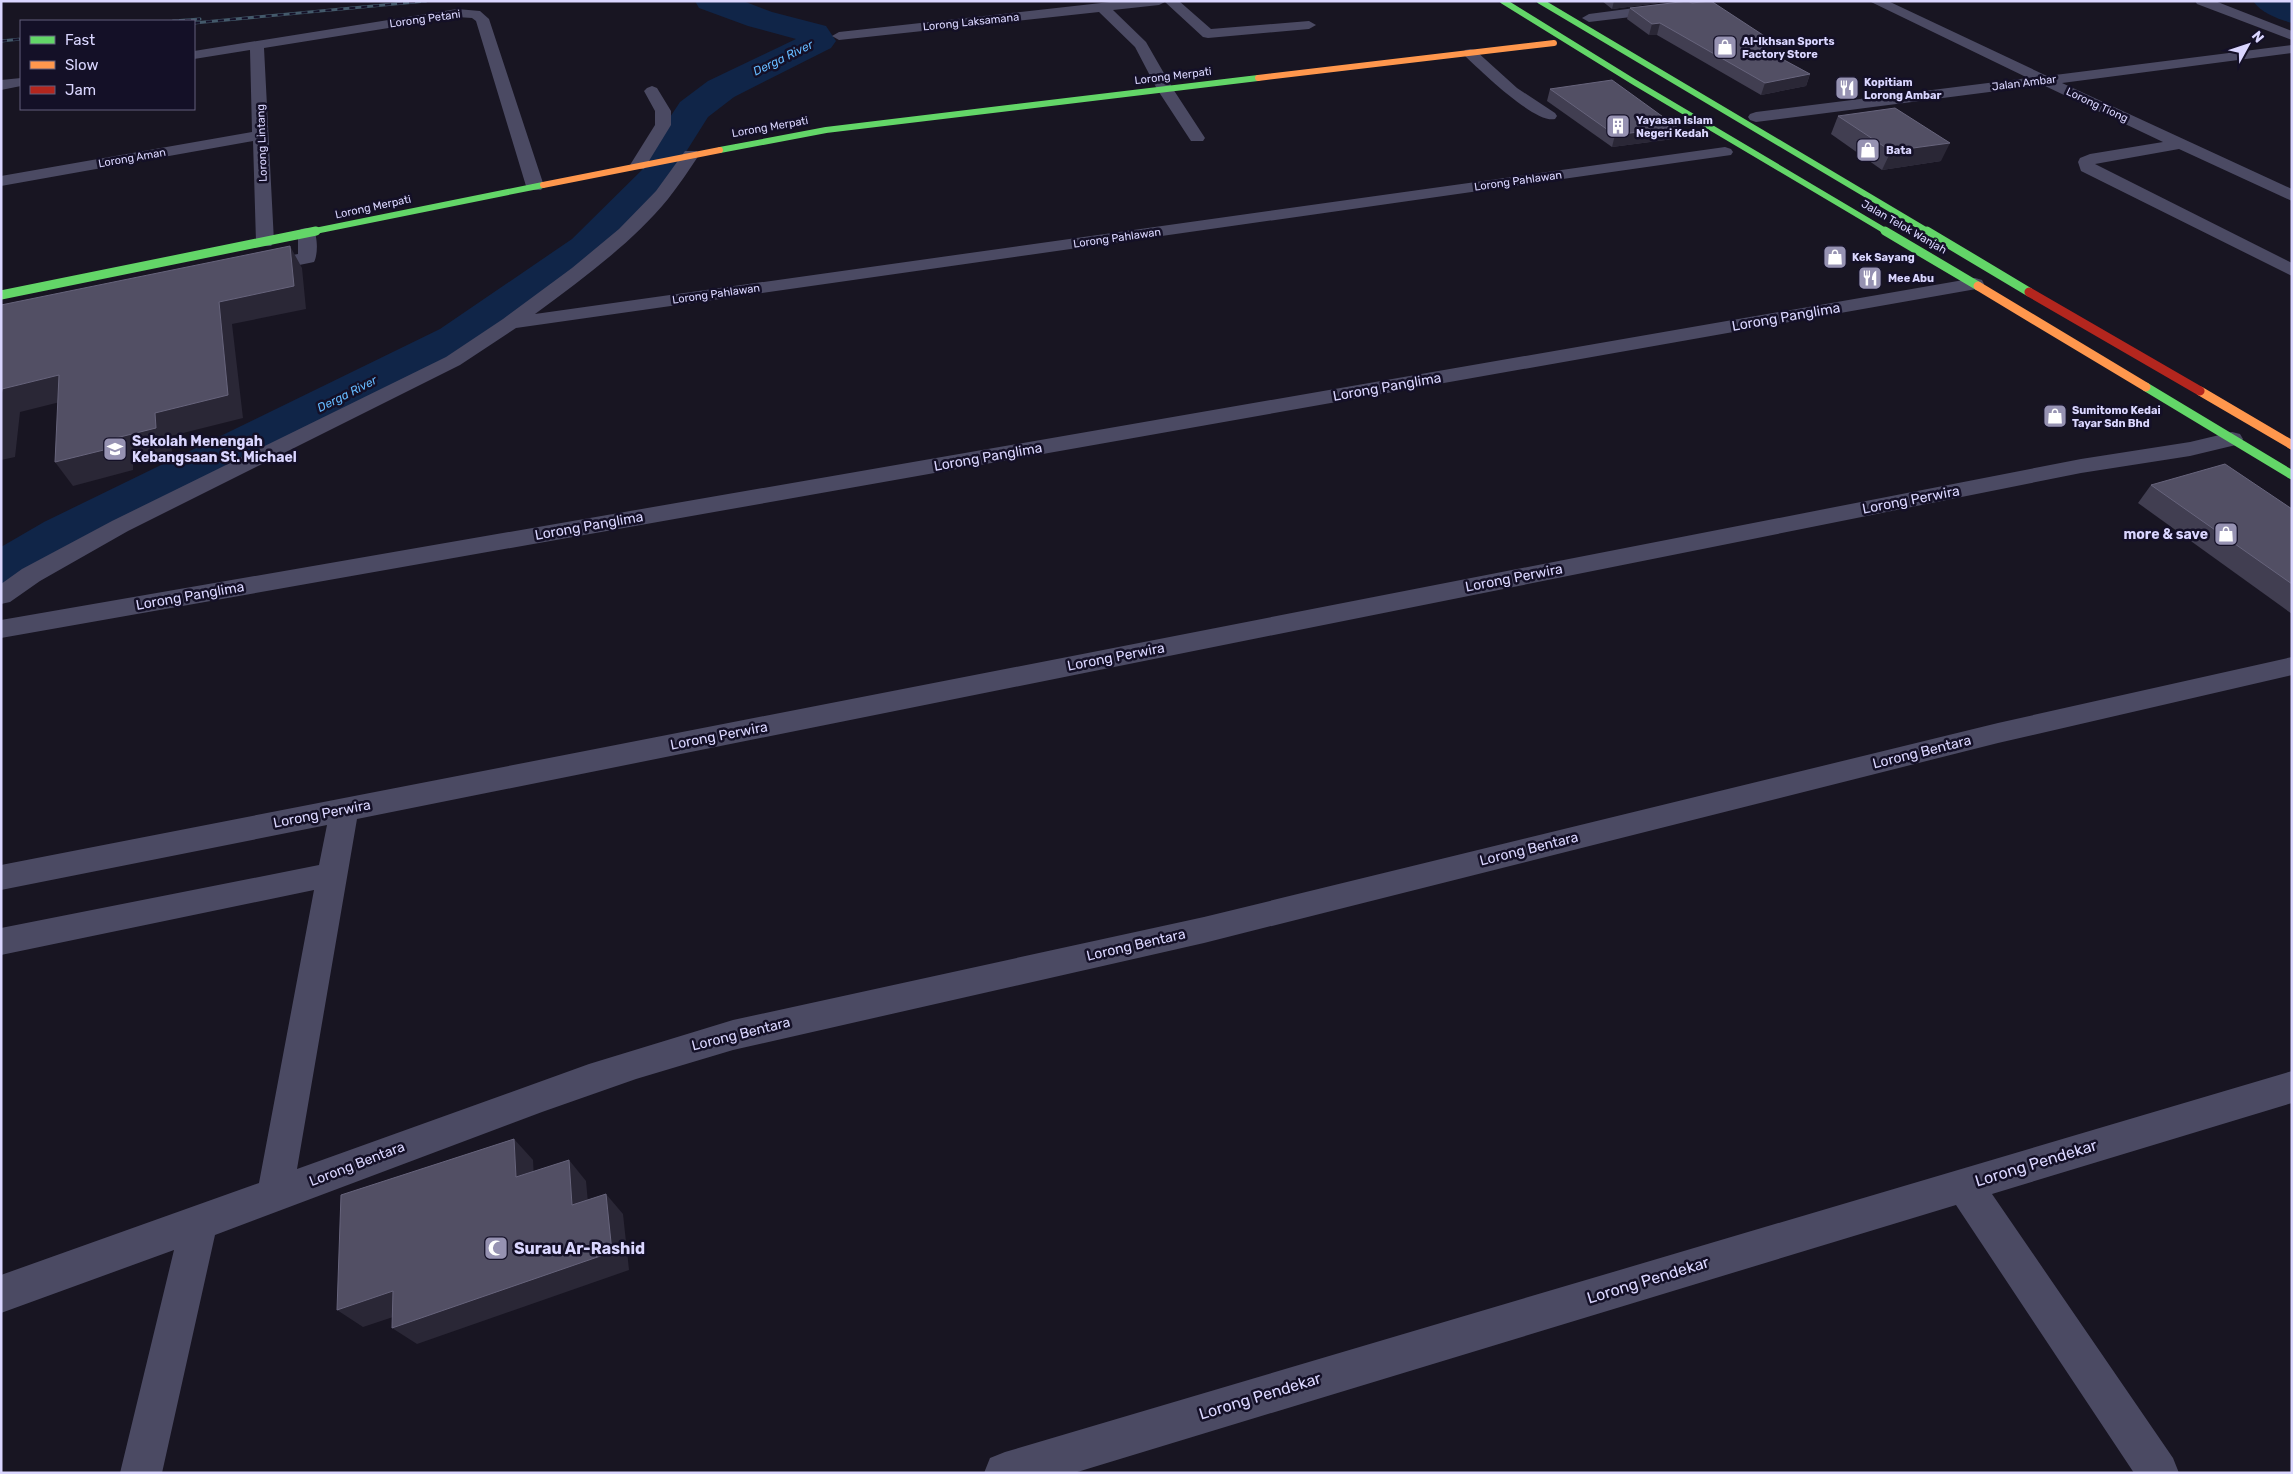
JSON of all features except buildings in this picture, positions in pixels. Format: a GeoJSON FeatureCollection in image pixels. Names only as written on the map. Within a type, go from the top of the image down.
{"type":"FeatureCollection","features":[{"type":"Feature","properties":{"kind":"main road","name":"Jalan Telok Wanjah"},"geometry":{"type":"LineString","coordinates":[[1540,1],[1811,162],[1977,274],[2232,439],[2292,475]]}},
{"type":"Feature","properties":{"kind":"main road"},"geometry":{"type":"LineString","coordinates":[[1562,1],[1821,156],[1977,274]]}},
{"type":"Feature","properties":{"kind":"main road","name":"Jalan Telok Wanjah"},"geometry":{"type":"LineString","coordinates":[[1499,4],[1951,269],[1977,274],[2292,445]]}},
{"type":"Feature","properties":{"kind":"main road"},"geometry":{"type":"LineString","coordinates":[[1499,4],[1554,43],[1668,116]]}},
{"type":"Feature","properties":{"kind":"main road","name":"Lorong Merpati"},"geometry":{"type":"LineString","coordinates":[[1,295],[638,165],[826,130],[1554,43]]}},
{"type":"Feature","properties":{"kind":"main road"},"geometry":{"type":"LineString","coordinates":[[1709,142],[1729,155]]}},
{"type":"Feature","properties":{"kind":"main road"},"geometry":{"type":"LineString","coordinates":[[1898,251],[1951,269]]}},
{"type":"Feature","properties":{"kind":"street","name":"Lorong Laksamana"},"geometry":{"type":"LineString","coordinates":[[839,36],[1159,1]]}},
{"type":"Feature","properties":{"kind":"street"},"geometry":{"type":"LineString","coordinates":[[1171,1],[1203,32],[1208,34],[1309,25]]}},
{"type":"Feature","properties":{"kind":"street"},"geometry":{"type":"LineString","coordinates":[[1594,1],[1617,14]]}},
{"type":"Feature","properties":{"kind":"street"},"geometry":{"type":"LineString","coordinates":[[1589,18],[1696,5],[1694,1]]}},
{"type":"Feature","properties":{"kind":"street","name":"Lorong Tiong"},"geometry":{"type":"LineString","coordinates":[[1876,1],[2292,196]]}},
{"type":"Feature","properties":{"kind":"street"},"geometry":{"type":"LineString","coordinates":[[2202,1],[2292,36]]}},
{"type":"Feature","properties":{"kind":"street"},"geometry":{"type":"LineString","coordinates":[[1102,7],[1141,45],[1165,89],[1197,138]]}},
{"type":"Feature","properties":{"kind":"street","name":"Lorong Petani"},"geometry":{"type":"LineString","coordinates":[[195,55],[457,13],[479,16],[482,19],[535,186]]}},
{"type":"Feature","properties":{"kind":"street","name":"Lorong Lintang"},"geometry":{"type":"LineString","coordinates":[[257,45],[265,242]]}},
{"type":"Feature","properties":{"kind":"street","name":"Jalan Ambar"},"geometry":{"type":"LineString","coordinates":[[1756,117],[2292,49]]}},
{"type":"Feature","properties":{"kind":"street"},"geometry":{"type":"LineString","coordinates":[[1470,53],[1512,91],[1549,116]]}},
{"type":"Feature","properties":{"kind":"street"},"geometry":{"type":"LineString","coordinates":[[1,85],[20,82]]}},
{"type":"Feature","properties":{"kind":"street"},"geometry":{"type":"LineString","coordinates":[[638,165],[663,124],[663,111],[652,91]]}},
{"type":"Feature","properties":{"kind":"street","name":"Lorong Aman"},"geometry":{"type":"LineString","coordinates":[[1,181],[262,135]]}},
{"type":"Feature","properties":{"kind":"street"},"geometry":{"type":"LineString","coordinates":[[2180,144],[2096,158],[2086,162],[2087,167],[2292,270]]}},
{"type":"Feature","properties":{"kind":"street"},"geometry":{"type":"LineString","coordinates":[[1,596],[31,575],[120,526],[453,361],[510,323],[579,272],[625,233],[662,195],[691,155]]}},
{"type":"Feature","properties":{"kind":"street","name":"Lorong Pahlawan"},"geometry":{"type":"LineString","coordinates":[[510,323],[1729,155]]}},
{"type":"Feature","properties":{"kind":"street"},"geometry":{"type":"LineString","coordinates":[[240,271],[307,258],[307,233]]}},
{"type":"Feature","properties":{"kind":"street","name":"Lorong Panglima"},"geometry":{"type":"LineString","coordinates":[[1,629],[1977,274]]}},
{"type":"Feature","properties":{"kind":"street","name":"Lorong Perwira"},"geometry":{"type":"LineString","coordinates":[[1,878],[2081,466],[2190,449],[2232,439]]}},
{"type":"Feature","properties":{"kind":"street","name":"Lorong Bentara"},"geometry":{"type":"LineString","coordinates":[[1,1294],[199,1224],[597,1076],[733,1035],[1204,930],[1998,733],[2292,666]]}},
{"type":"Feature","properties":{"kind":"street"},"geometry":{"type":"LineString","coordinates":[[275,1195],[344,810]]}},
{"type":"Feature","properties":{"kind":"street"},"geometry":{"type":"LineString","coordinates":[[1,942],[334,874]]}},
{"type":"Feature","properties":{"kind":"street","name":"Lorong Pendekar"},"geometry":{"type":"LineString","coordinates":[[1005,1473],[2292,1087]]}},
{"type":"Feature","properties":{"kind":"street"},"geometry":{"type":"LineString","coordinates":[[1964,1185],[2158,1473]]}},
{"type":"Feature","properties":{"kind":"street"},"geometry":{"type":"LineString","coordinates":[[142,1473],[199,1224]]}},
{"type":"Feature","properties":{"kind":"waterway","name":"Derga River"},"geometry":{"type":"LineString","coordinates":[[665,155],[693,110],[721,89],[819,41],[814,33],[760,19],[711,1]]}},
{"type":"Feature","properties":{"kind":"waterway"},"geometry":{"type":"LineString","coordinates":[[2269,1],[2292,13]]}},
{"type":"Feature","properties":{"kind":"waterway","name":"Derga River"},"geometry":{"type":"LineString","coordinates":[[1,574],[64,535],[457,339],[588,248],[664,171]]}},
{"type":"Feature","properties":{"kind":"railway"},"geometry":{"type":"LineString","coordinates":[[195,23],[426,1]]}},
{"type":"Feature","properties":{"kind":"railway"},"geometry":{"type":"LineString","coordinates":[[186,20],[200,19]]}},
{"type":"Feature","properties":{"kind":"railway"},"geometry":{"type":"LineString","coordinates":[[1,41],[20,39]]}},
{"type":"Feature","properties":{"kind":"traffic: fast"},"geometry":{"type":"LineString","coordinates":[[1503,1],[1634,82],[1978,286]]}},
{"type":"Feature","properties":{"kind":"traffic: fast"},"geometry":{"type":"LineString","coordinates":[[1540,1],[2029,292]]}},
{"type":"Feature","properties":{"kind":"traffic: fast"},"geometry":{"type":"LineString","coordinates":[[720,150],[826,130],[1258,78]]}},
{"type":"Feature","properties":{"kind":"traffic: fast"},"geometry":{"type":"LineString","coordinates":[[1,295],[543,185]]}},
{"type":"Feature","properties":{"kind":"traffic: fast"},"geometry":{"type":"LineString","coordinates":[[2146,387],[2292,475]]}},
{"type":"Feature","properties":{"kind":"traffic: slow"},"geometry":{"type":"LineString","coordinates":[[1258,78],[1554,43]]}},
{"type":"Feature","properties":{"kind":"traffic: slow"},"geometry":{"type":"LineString","coordinates":[[543,185],[720,150]]}},
{"type":"Feature","properties":{"kind":"traffic: slow"},"geometry":{"type":"LineString","coordinates":[[1978,286],[2146,387]]}},
{"type":"Feature","properties":{"kind":"traffic: slow"},"geometry":{"type":"LineString","coordinates":[[2200,391],[2292,445]]}},
{"type":"Feature","properties":{"kind":"traffic: jam"},"geometry":{"type":"LineString","coordinates":[[2029,292],[2200,391]]}},
{"type":"Feature","properties":{"kind":"place","name":"Al-Ikhsan Sports Factory Store"},"geometry":{"type":"Point","coordinates":[1725,47]}},
{"type":"Feature","properties":{"kind":"place","name":"Kopitiam Lorong Ambar"},"geometry":{"type":"Point","coordinates":[1847,88]}},
{"type":"Feature","properties":{"kind":"place","name":"Yayasan Islam Negeri Kedah"},"geometry":{"type":"Point","coordinates":[1618,126]}},
{"type":"Feature","properties":{"kind":"place","name":"Bata"},"geometry":{"type":"Point","coordinates":[1868,150]}},
{"type":"Feature","properties":{"kind":"place","name":"Kek Sayang"},"geometry":{"type":"Point","coordinates":[1835,257]}},
{"type":"Feature","properties":{"kind":"place","name":"Mee Abu"},"geometry":{"type":"Point","coordinates":[1870,278]}},
{"type":"Feature","properties":{"kind":"place","name":"Sumitomo Kedai Tayar Sdn Bhd"},"geometry":{"type":"Point","coordinates":[2055,416]}},
{"type":"Feature","properties":{"kind":"place","name":"Sekolah Menengah Kebangsaan St. Michael"},"geometry":{"type":"Point","coordinates":[115,449]}},
{"type":"Feature","properties":{"kind":"place","name":"more & save"},"geometry":{"type":"Point","coordinates":[2226,534]}},
{"type":"Feature","properties":{"kind":"place","name":"Surau Ar-Rashid"},"geometry":{"type":"Point","coordinates":[496,1248]}}]}
